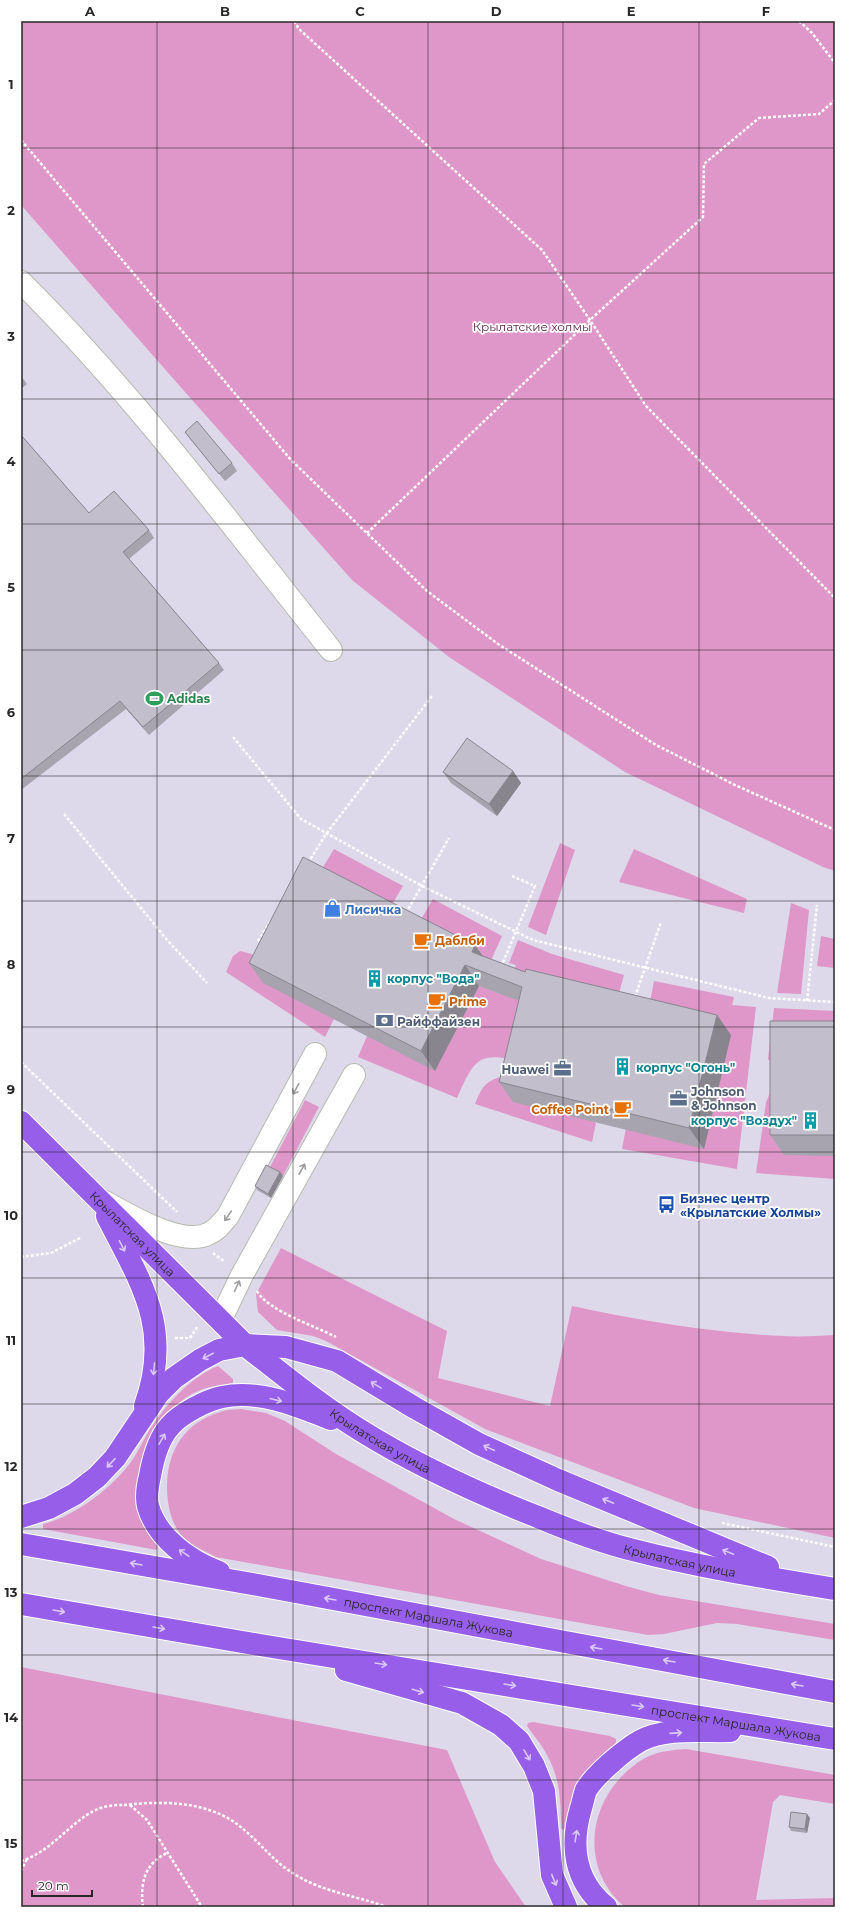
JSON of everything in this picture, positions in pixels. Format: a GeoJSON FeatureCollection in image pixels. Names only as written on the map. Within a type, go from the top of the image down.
{"type":"FeatureCollection","features":[{"type":"Feature","properties":{"kind":"main road","name":"Крылатская улица"},"geometry":{"type":"LineString","coordinates":[[21,1122],[245,1345],[280,1373],[360,1430],[428,1468],[490,1498],[578,1533],[633,1550],[694,1564],[826,1587]]}},
{"type":"Feature","properties":{"kind":"main road"},"geometry":{"type":"LineString","coordinates":[[98,1199],[146,1293],[153,1317],[155,1338],[154,1371],[151,1390],[140,1418]]}},
{"type":"Feature","properties":{"kind":"main road"},"geometry":{"type":"LineString","coordinates":[[21,1517],[49,1508],[75,1494],[97,1477],[115,1458],[140,1418],[158,1394],[174,1378],[200,1360],[219,1350],[245,1345],[286,1347],[337,1361],[415,1408],[479,1444],[558,1480],[704,1542],[826,1587]]}},
{"type":"Feature","properties":{"kind":"main road"},"geometry":{"type":"LineString","coordinates":[[258,1585],[213,1570],[183,1553],[167,1540],[155,1524],[148,1505],[152,1462],[158,1446],[170,1426],[186,1413],[205,1403],[222,1397],[241,1395],[267,1398],[294,1405],[360,1430]]}},
{"type":"Feature","properties":{"kind":"main road","name":"проспект Маршала Жукова"},"geometry":{"type":"LineString","coordinates":[[21,1544],[258,1585],[835,1692]]}},
{"type":"Feature","properties":{"kind":"main road","name":"проспект Маршала Жукова"},"geometry":{"type":"LineString","coordinates":[[21,1604],[260,1645],[788,1730],[835,1739]]}},
{"type":"Feature","properties":{"kind":"main road"},"geometry":{"type":"LineString","coordinates":[[260,1645],[462,1703],[501,1725],[519,1741],[534,1766],[544,1791],[552,1875],[566,1907]]}},
{"type":"Feature","properties":{"kind":"main road"},"geometry":{"type":"LineString","coordinates":[[606,1907],[599,1901],[580,1875],[574,1844],[578,1818],[586,1791],[602,1770],[640,1741],[663,1734],[788,1730]]}},
{"type":"Feature","properties":{"kind":"lane"},"geometry":{"type":"LineString","coordinates":[[21,282],[65,326],[164,441],[331,650]]}},
{"type":"Feature","properties":{"kind":"lane"},"geometry":{"type":"LineString","coordinates":[[98,1199],[166,1233],[187,1236],[206,1235],[218,1228],[228,1216],[315,1054]]}},
{"type":"Feature","properties":{"kind":"lane"},"geometry":{"type":"LineString","coordinates":[[220,1321],[242,1275],[354,1075]]}},
{"type":"Feature","properties":{"kind":"path"},"geometry":{"type":"LineString","coordinates":[[294,21],[299,29],[542,250],[646,406],[835,598]]}},
{"type":"Feature","properties":{"kind":"path"},"geometry":{"type":"LineString","coordinates":[[799,21],[812,33],[835,63]]}},
{"type":"Feature","properties":{"kind":"path"},"geometry":{"type":"LineString","coordinates":[[367,533],[590,320],[703,218],[704,164],[759,118],[819,114],[835,100]]}},
{"type":"Feature","properties":{"kind":"path"},"geometry":{"type":"LineString","coordinates":[[21,140],[290,460],[427,591],[498,644],[656,746],[735,786],[835,830]]}},
{"type":"Feature","properties":{"kind":"path"},"geometry":{"type":"LineString","coordinates":[[305,867],[326,834],[432,696]]}},
{"type":"Feature","properties":{"kind":"path"},"geometry":{"type":"LineString","coordinates":[[233,737],[301,819],[422,886],[533,940],[770,998],[835,1002]]}},
{"type":"Feature","properties":{"kind":"path"},"geometry":{"type":"LineString","coordinates":[[64,814],[168,941],[207,983]]}},
{"type":"Feature","properties":{"kind":"path"},"geometry":{"type":"LineString","coordinates":[[405,915],[449,838]]}},
{"type":"Feature","properties":{"kind":"path"},"geometry":{"type":"LineString","coordinates":[[499,970],[535,886],[512,876]]}},
{"type":"Feature","properties":{"kind":"path"},"geometry":{"type":"LineString","coordinates":[[807,1001],[817,905]]}},
{"type":"Feature","properties":{"kind":"path"},"geometry":{"type":"LineString","coordinates":[[258,940],[271,920]]}},
{"type":"Feature","properties":{"kind":"path"},"geometry":{"type":"LineString","coordinates":[[633,1004],[644,968],[661,922]]}},
{"type":"Feature","properties":{"kind":"path"},"geometry":{"type":"LineString","coordinates":[[21,1062],[180,1215]]}},
{"type":"Feature","properties":{"kind":"path"},"geometry":{"type":"LineString","coordinates":[[206,1235],[209,1250],[255,1285],[261,1298],[292,1316],[339,1339]]}},
{"type":"Feature","properties":{"kind":"path"},"geometry":{"type":"LineString","coordinates":[[21,1257],[51,1253],[82,1237]]}},
{"type":"Feature","properties":{"kind":"path"},"geometry":{"type":"LineString","coordinates":[[718,1522],[835,1547]]}},
{"type":"Feature","properties":{"kind":"path"},"geometry":{"type":"LineString","coordinates":[[21,1861],[44,1850],[92,1812],[104,1807],[161,1802],[190,1806],[232,1820],[275,1860],[296,1876],[326,1888],[387,1907]]}},
{"type":"Feature","properties":{"kind":"path"},"geometry":{"type":"LineString","coordinates":[[130,1804],[147,1820],[202,1907]]}},
{"type":"Feature","properties":{"kind":"path"},"geometry":{"type":"LineString","coordinates":[[143,1907],[141,1889],[146,1872],[157,1858],[167,1853]]}},
{"type":"Feature","properties":{"kind":"path"},"geometry":{"type":"LineString","coordinates":[[21,1871],[27,1859]]}},
{"type":"Feature","properties":{"kind":"green space","name":"Крылатские холмы"},"geometry":{"type":"Polygon","coordinates":[[[21,21],[835,21],[835,871],[823,867],[625,772],[449,657],[352,580],[21,205],[21,21]]]}},
{"type":"Feature","properties":{"kind":"green space"},"geometry":{"type":"Polygon","coordinates":[[[560,843],[575,850],[546,935],[528,927],[560,843]]]}},
{"type":"Feature","properties":{"kind":"green space"},"geometry":{"type":"Polygon","coordinates":[[[334,849],[403,886],[387,913],[317,877],[334,849]]]}},
{"type":"Feature","properties":{"kind":"green space"},"geometry":{"type":"Polygon","coordinates":[[[634,849],[747,899],[744,913],[619,882],[634,849]]]}},
{"type":"Feature","properties":{"kind":"green space"},"geometry":{"type":"Polygon","coordinates":[[[433,899],[502,936],[489,965],[416,928],[433,899]]]}},
{"type":"Feature","properties":{"kind":"green space"},"geometry":{"type":"Polygon","coordinates":[[[791,903],[809,910],[801,994],[777,993],[791,903]]]}},
{"type":"Feature","properties":{"kind":"green space"},"geometry":{"type":"Polygon","coordinates":[[[821,936],[835,939],[835,968],[817,966],[821,936]]]}},
{"type":"Feature","properties":{"kind":"green space"},"geometry":{"type":"Polygon","coordinates":[[[518,940],[552,954],[624,975],[615,1007],[512,975],[516,965],[509,963],[518,940]]]}},
{"type":"Feature","properties":{"kind":"green space"},"geometry":{"type":"Polygon","coordinates":[[[240,951],[267,961],[279,969],[334,1019],[325,1037],[226,972],[233,956],[240,951]]]}},
{"type":"Feature","properties":{"kind":"green space"},"geometry":{"type":"Polygon","coordinates":[[[654,981],[734,997],[732,1005],[756,1007],[737,1169],[622,1149],[654,981]]]}},
{"type":"Feature","properties":{"kind":"green space"},"geometry":{"type":"Polygon","coordinates":[[[479,986],[536,1007],[523,1062],[496,1057],[487,1058],[480,1061],[474,1066],[469,1074],[457,1098],[358,1057],[367,1036],[479,986]]]}},
{"type":"Feature","properties":{"kind":"green space"},"geometry":{"type":"Polygon","coordinates":[[[774,1008],[835,1011],[835,1042],[774,1065],[768,1059],[774,1008]]]}},
{"type":"Feature","properties":{"kind":"green space"},"geometry":{"type":"Polygon","coordinates":[[[500,1077],[518,1082],[596,1123],[592,1142],[475,1104],[484,1087],[490,1081],[500,1077]]]}},
{"type":"Feature","properties":{"kind":"green space"},"geometry":{"type":"Polygon","coordinates":[[[771,1091],[835,1156],[835,1179],[756,1173],[766,1102],[771,1091]]]}},
{"type":"Feature","properties":{"kind":"green space"},"geometry":{"type":"Polygon","coordinates":[[[305,1100],[319,1107],[283,1176],[269,1169],[305,1100]]]}},
{"type":"Feature","properties":{"kind":"green space"},"geometry":{"type":"Polygon","coordinates":[[[281,1248],[447,1331],[438,1378],[550,1406],[572,1306],[625,1317],[730,1332],[789,1336],[835,1335],[835,1538],[694,1508],[485,1429],[326,1341],[313,1336],[277,1330],[258,1312],[256,1294],[281,1248]]]}},
{"type":"Feature","properties":{"kind":"green space"},"geometry":{"type":"Polygon","coordinates":[[[218,1366],[233,1379],[233,1383],[198,1391],[187,1397],[176,1406],[158,1429],[144,1456],[138,1481],[140,1501],[145,1524],[156,1542],[157,1550],[43,1529],[43,1524],[68,1515],[93,1499],[116,1480],[139,1450],[152,1426],[175,1397],[191,1382],[218,1366]]]}},
{"type":"Feature","properties":{"kind":"green space"},"geometry":{"type":"Polygon","coordinates":[[[241,1409],[266,1413],[285,1421],[336,1454],[454,1519],[541,1559],[659,1595],[835,1624],[835,1640],[737,1624],[717,1623],[664,1634],[648,1635],[216,1557],[189,1542],[177,1529],[170,1513],[168,1502],[168,1472],[175,1449],[188,1430],[208,1417],[225,1410],[241,1409]]]}},
{"type":"Feature","properties":{"kind":"green space"},"geometry":{"type":"Polygon","coordinates":[[[21,1667],[447,1750],[495,1862],[526,1907],[21,1907],[21,1667]]]}},
{"type":"Feature","properties":{"kind":"green space"},"geometry":{"type":"Polygon","coordinates":[[[533,1722],[610,1736],[616,1739],[616,1743],[573,1800],[566,1827],[563,1830],[561,1828],[559,1790],[555,1772],[545,1751],[527,1726],[528,1723],[533,1722]]]}},
{"type":"Feature","properties":{"kind":"green space"},"geometry":{"type":"Polygon","coordinates":[[[686,1749],[835,1775],[835,1804],[780,1795],[773,1802],[756,1900],[835,1898],[835,1907],[625,1907],[611,1893],[602,1877],[596,1860],[594,1842],[596,1824],[602,1806],[611,1790],[623,1775],[632,1767],[647,1757],[657,1753],[686,1749]]]}},
{"type":"Feature","properties":{"kind":"building"},"geometry":{"type":"Polygon","coordinates":[[[197,421],[232,463],[219,474],[185,432],[197,421]]]}},
{"type":"Feature","properties":{"kind":"building"},"geometry":{"type":"Polygon","coordinates":[[[21,435],[89,513],[114,491],[149,530],[123,552],[219,663],[143,727],[120,701],[21,779],[21,435]]]}},
{"type":"Feature","properties":{"kind":"building"},"geometry":{"type":"Polygon","coordinates":[[[467,738],[513,771],[489,804],[443,772],[467,738]]]}},
{"type":"Feature","properties":{"kind":"building"},"geometry":{"type":"Polygon","coordinates":[[[303,857],[475,945],[472,952],[525,972],[526,969],[717,1015],[689,1128],[499,1082],[522,987],[465,965],[421,1051],[249,963],[303,857]]]}},
{"type":"Feature","properties":{"kind":"building","name":"корпус \"Воздух\""},"geometry":{"type":"Polygon","coordinates":[[[770,1021],[835,1021],[835,1135],[770,1135],[770,1021]]]}},
{"type":"Feature","properties":{"kind":"building"},"geometry":{"type":"Polygon","coordinates":[[[266,1165],[280,1172],[268,1194],[255,1186],[266,1165]]]}},
{"type":"Feature","properties":{"kind":"building"},"geometry":{"type":"Polygon","coordinates":[[[791,1812],[807,1814],[805,1829],[789,1827],[791,1812]]]}},
{"type":"Feature","properties":{"kind":"place","name":"Adidas"},"geometry":{"type":"Point","coordinates":[154,698]}},
{"type":"Feature","properties":{"kind":"place","name":"Лисичка"},"geometry":{"type":"Point","coordinates":[332,909]}},
{"type":"Feature","properties":{"kind":"place","name":"Даблби"},"geometry":{"type":"Point","coordinates":[422,940]}},
{"type":"Feature","properties":{"kind":"place","name":"корпус \"Вода\""},"geometry":{"type":"Point","coordinates":[374,978]}},
{"type":"Feature","properties":{"kind":"place","name":"Prime"},"geometry":{"type":"Point","coordinates":[436,1001]}},
{"type":"Feature","properties":{"kind":"place","name":"Райффайзен"},"geometry":{"type":"Point","coordinates":[384,1021]}},
{"type":"Feature","properties":{"kind":"place","name":"корпус \"Огонь\""},"geometry":{"type":"Point","coordinates":[623,1067]}},
{"type":"Feature","properties":{"kind":"place","name":"Huawei"},"geometry":{"type":"Point","coordinates":[562,1069]}},
{"type":"Feature","properties":{"kind":"place","name":"Johnson & Johnson"},"geometry":{"type":"Point","coordinates":[678,1098]}},
{"type":"Feature","properties":{"kind":"place","name":"Coffee Point"},"geometry":{"type":"Point","coordinates":[622,1109]}},
{"type":"Feature","properties":{"kind":"place","name":"корпус \"Воздух\""},"geometry":{"type":"Point","coordinates":[810,1120]}},
{"type":"Feature","properties":{"kind":"place","name":"Бизнес центр «Крылатские Холмы»"},"geometry":{"type":"Point","coordinates":[667,1205]}}]}
